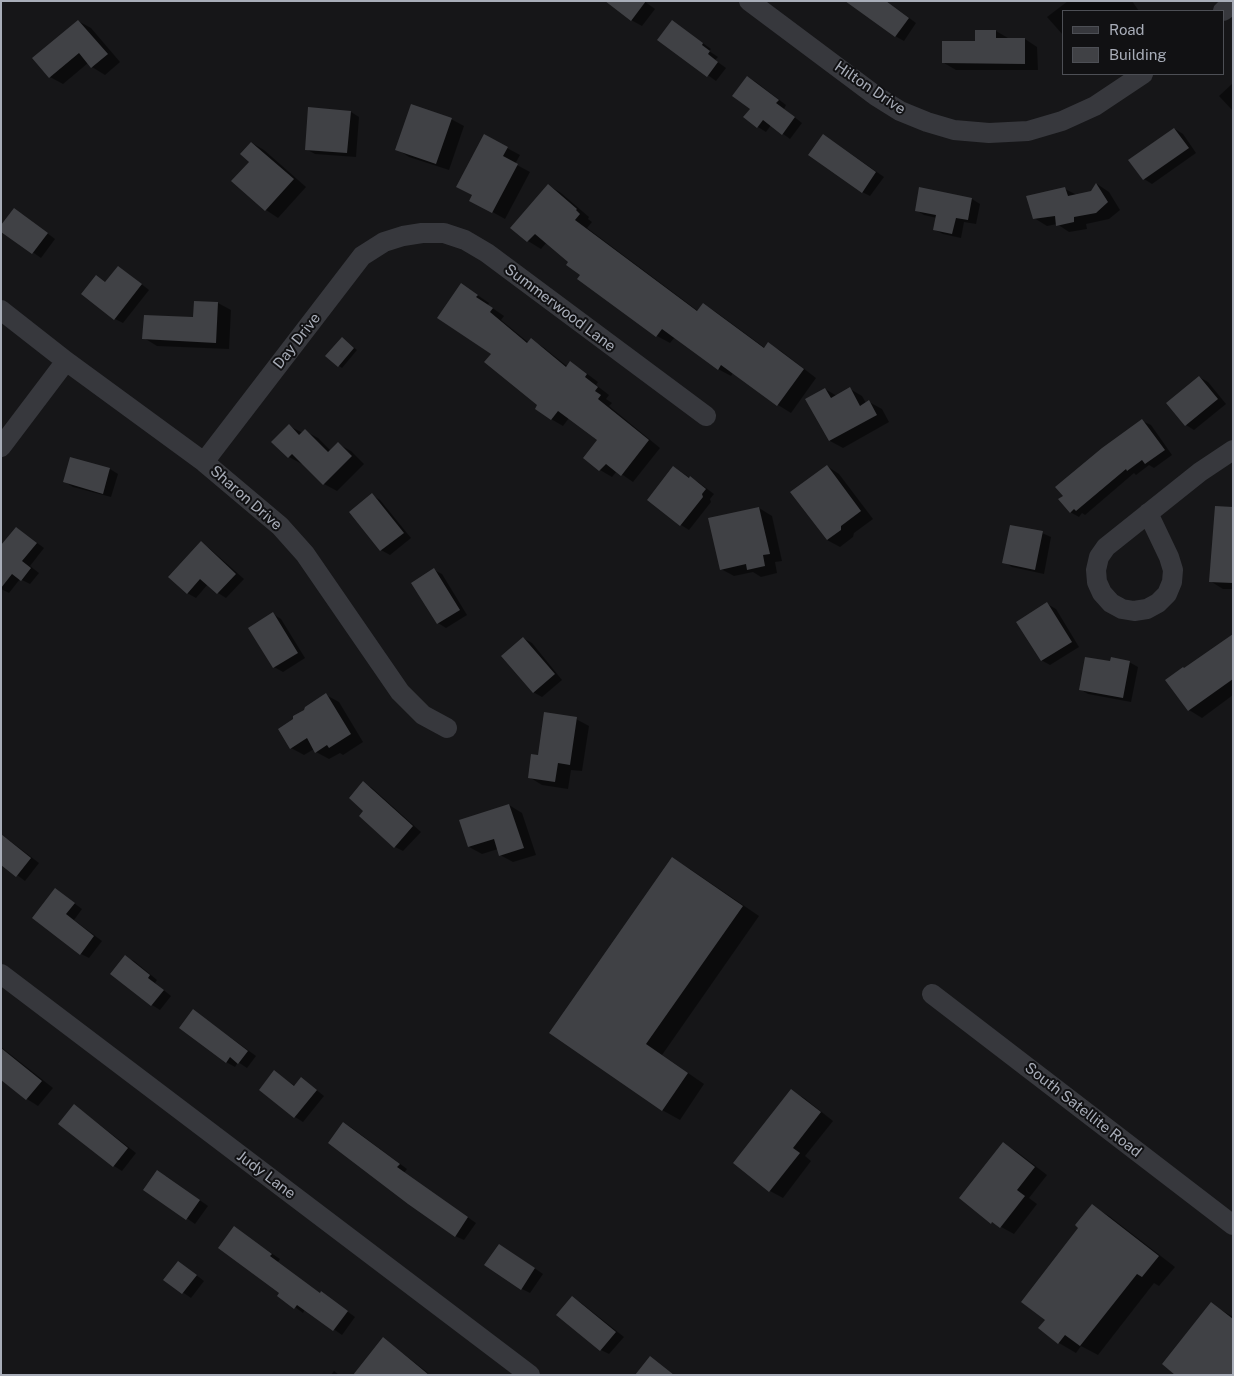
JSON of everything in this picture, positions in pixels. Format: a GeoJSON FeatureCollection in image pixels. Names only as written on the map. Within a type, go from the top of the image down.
{"type":"FeatureCollection","features":[{"type":"Feature","properties":{"kind":"street","name":"Hilton Drive"},"geometry":{"type":"LineString","coordinates":[[749,1],[876,96],[900,111],[954,130],[989,133],[1028,131],[1062,121],[1096,106],[1142,75]]}},
{"type":"Feature","properties":{"kind":"street","name":"Summerwood Lane"},"geometry":{"type":"LineString","coordinates":[[403,236],[422,233],[444,233],[465,240],[495,259],[706,416]]}},
{"type":"Feature","properties":{"kind":"street","name":"Day Drive"},"geometry":{"type":"LineString","coordinates":[[204,462],[362,256],[384,242],[403,236]]}},
{"type":"Feature","properties":{"kind":"street","name":"Sharon Drive"},"geometry":{"type":"LineString","coordinates":[[1,310],[204,462],[280,526],[305,554],[400,692],[424,714],[447,728]]}},
{"type":"Feature","properties":{"kind":"street"},"geometry":{"type":"LineString","coordinates":[[1,446],[66,360]]}},
{"type":"Feature","properties":{"kind":"street"},"geometry":{"type":"LineString","coordinates":[[1148,513],[1170,557],[1173,570],[1172,582],[1166,594],[1158,603],[1146,609],[1134,611],[1122,609],[1102,593],[1097,582],[1096,570],[1099,558],[1106,547],[1148,513],[1200,472],[1233,450]]}},
{"type":"Feature","properties":{"kind":"street","name":"Judy Lane"},"geometry":{"type":"LineString","coordinates":[[1,974],[530,1375]]}},
{"type":"Feature","properties":{"kind":"street","name":"South Satellite Road"},"geometry":{"type":"LineString","coordinates":[[932,994],[1233,1225]]}},
{"type":"Feature","properties":{"kind":"building"},"geometry":{"type":"Polygon","coordinates":[[[605,1],[646,1],[631,21],[605,1]]]}},
{"type":"Feature","properties":{"kind":"building"},"geometry":{"type":"Polygon","coordinates":[[[845,1],[886,1],[909,18],[895,37],[845,1]]]}},
{"type":"Feature","properties":{"kind":"building"},"geometry":{"type":"Polygon","coordinates":[[[78,20],[108,54],[91,68],[79,53],[49,78],[32,58],[78,20]]]}},
{"type":"Feature","properties":{"kind":"building"},"geometry":{"type":"Polygon","coordinates":[[[672,20],[703,43],[702,45],[710,51],[708,54],[718,62],[707,77],[657,40],[672,20]]]}},
{"type":"Feature","properties":{"kind":"building"},"geometry":{"type":"Polygon","coordinates":[[[975,30],[996,30],[996,38],[1025,38],[1025,64],[942,63],[942,41],[975,41],[975,30]]]}},
{"type":"Feature","properties":{"kind":"building"},"geometry":{"type":"Polygon","coordinates":[[[747,76],[779,100],[776,103],[795,117],[782,135],[763,120],[757,128],[743,117],[750,109],[732,96],[747,76]]]}},
{"type":"Feature","properties":{"kind":"building"},"geometry":{"type":"Polygon","coordinates":[[[411,104],[452,118],[436,164],[395,150],[411,104]]]}},
{"type":"Feature","properties":{"kind":"building"},"geometry":{"type":"Polygon","coordinates":[[[308,107],[351,111],[347,153],[305,150],[308,107]]]}},
{"type":"Feature","properties":{"kind":"building"},"geometry":{"type":"Polygon","coordinates":[[[1174,128],[1189,148],[1143,180],[1128,160],[1174,128]]]}},
{"type":"Feature","properties":{"kind":"building"},"geometry":{"type":"Polygon","coordinates":[[[484,134],[508,147],[503,156],[518,164],[492,213],[469,201],[472,195],[456,187],[484,134]]]}},
{"type":"Feature","properties":{"kind":"building"},"geometry":{"type":"Polygon","coordinates":[[[823,134],[876,172],[862,193],[808,155],[823,134]]]}},
{"type":"Feature","properties":{"kind":"building"},"geometry":{"type":"Polygon","coordinates":[[[251,142],[294,179],[265,211],[231,181],[249,162],[240,154],[251,142]]]}},
{"type":"Feature","properties":{"kind":"building"},"geometry":{"type":"Polygon","coordinates":[[[1096,183],[1108,202],[1096,213],[1074,217],[1074,222],[1056,226],[1055,216],[1033,219],[1026,196],[1065,187],[1068,196],[1091,191],[1096,183]]]}},
{"type":"Feature","properties":{"kind":"building"},"geometry":{"type":"Polygon","coordinates":[[[548,184],[577,209],[580,214],[575,220],[697,311],[703,303],[764,348],[768,342],[804,369],[777,406],[721,365],[718,370],[662,329],[656,337],[577,279],[580,275],[566,265],[568,262],[535,234],[527,242],[510,228],[548,184]]]}},
{"type":"Feature","properties":{"kind":"building"},"geometry":{"type":"Polygon","coordinates":[[[919,187],[972,198],[968,220],[956,218],[952,234],[933,230],[936,215],[915,211],[919,187]]]}},
{"type":"Feature","properties":{"kind":"building"},"geometry":{"type":"Polygon","coordinates":[[[14,208],[48,233],[32,254],[1,232],[1,225],[14,208]]]}},
{"type":"Feature","properties":{"kind":"building"},"geometry":{"type":"Polygon","coordinates":[[[118,266],[142,284],[114,320],[81,294],[96,275],[105,282],[118,266]]]}},
{"type":"Feature","properties":{"kind":"building"},"geometry":{"type":"Polygon","coordinates":[[[461,283],[478,295],[476,297],[493,308],[490,312],[527,343],[531,338],[566,367],[570,361],[587,374],[585,377],[598,387],[595,391],[601,395],[598,399],[649,440],[621,476],[606,464],[599,471],[583,458],[597,440],[558,411],[551,420],[535,409],[537,405],[484,362],[491,354],[437,318],[461,283]]]}},
{"type":"Feature","properties":{"kind":"building"},"geometry":{"type":"Polygon","coordinates":[[[194,301],[218,302],[216,343],[142,339],[144,315],[193,317],[194,301]]]}},
{"type":"Feature","properties":{"kind":"building"},"geometry":{"type":"Polygon","coordinates":[[[342,337],[354,348],[338,367],[325,356],[342,337]]]}},
{"type":"Feature","properties":{"kind":"building"},"geometry":{"type":"Polygon","coordinates":[[[1199,376],[1218,399],[1185,426],[1166,403],[1199,376]]]}},
{"type":"Feature","properties":{"kind":"building"},"geometry":{"type":"Polygon","coordinates":[[[850,387],[860,406],[869,400],[877,415],[829,441],[805,399],[825,388],[831,398],[850,387]]]}},
{"type":"Feature","properties":{"kind":"building"},"geometry":{"type":"Polygon","coordinates":[[[1142,419],[1165,450],[1145,464],[1142,460],[1127,471],[1126,469],[1076,511],[1074,509],[1070,513],[1058,499],[1063,496],[1055,487],[1102,448],[1142,419]]]}},
{"type":"Feature","properties":{"kind":"building"},"geometry":{"type":"Polygon","coordinates":[[[289,424],[299,435],[305,429],[328,452],[338,442],[352,456],[323,485],[292,454],[288,458],[271,442],[289,424]]]}},
{"type":"Feature","properties":{"kind":"building"},"geometry":{"type":"Polygon","coordinates":[[[70,457],[110,468],[103,494],[63,482],[70,457]]]}},
{"type":"Feature","properties":{"kind":"building"},"geometry":{"type":"Polygon","coordinates":[[[827,465],[861,511],[841,526],[841,530],[827,540],[790,492],[827,465]]]}},
{"type":"Feature","properties":{"kind":"building"},"geometry":{"type":"Polygon","coordinates":[[[673,466],[689,478],[690,476],[706,489],[702,494],[703,497],[680,526],[647,500],[673,466]]]}},
{"type":"Feature","properties":{"kind":"building"},"geometry":{"type":"Polygon","coordinates":[[[372,493],[404,533],[380,551],[349,512],[372,493]]]}},
{"type":"Feature","properties":{"kind":"building"},"geometry":{"type":"Polygon","coordinates":[[[1215,506],[1233,507],[1233,583],[1209,582],[1215,506]]]}},
{"type":"Feature","properties":{"kind":"building"},"geometry":{"type":"Polygon","coordinates":[[[759,507],[770,554],[763,555],[765,566],[747,570],[746,564],[720,570],[708,518],[759,507]]]}},
{"type":"Feature","properties":{"kind":"building"},"geometry":{"type":"Polygon","coordinates":[[[1010,525],[1043,531],[1035,570],[1002,563],[1010,525]]]}},
{"type":"Feature","properties":{"kind":"building"},"geometry":{"type":"Polygon","coordinates":[[[16,527],[37,543],[22,561],[31,568],[21,581],[12,574],[1,588],[1,545],[16,527]]]}},
{"type":"Feature","properties":{"kind":"building"},"geometry":{"type":"Polygon","coordinates":[[[201,541],[236,574],[217,594],[200,579],[187,594],[168,577],[201,541]]]}},
{"type":"Feature","properties":{"kind":"building"},"geometry":{"type":"Polygon","coordinates":[[[434,568],[460,610],[437,624],[411,583],[434,568]]]}},
{"type":"Feature","properties":{"kind":"building"},"geometry":{"type":"Polygon","coordinates":[[[1047,602],[1072,642],[1041,661],[1016,622],[1047,602]]]}},
{"type":"Feature","properties":{"kind":"building"},"geometry":{"type":"Polygon","coordinates":[[[273,612],[298,653],[273,668],[248,628],[273,612]]]}},
{"type":"Feature","properties":{"kind":"building"},"geometry":{"type":"Polygon","coordinates":[[[1233,634],[1233,679],[1188,711],[1165,680],[1233,634]]]}},
{"type":"Feature","properties":{"kind":"building"},"geometry":{"type":"Polygon","coordinates":[[[523,637],[555,674],[533,693],[501,656],[523,637]]]}},
{"type":"Feature","properties":{"kind":"building"},"geometry":{"type":"Polygon","coordinates":[[[1085,657],[1110,661],[1111,657],[1130,661],[1123,698],[1079,690],[1085,657]]]}},
{"type":"Feature","properties":{"kind":"building"},"geometry":{"type":"Polygon","coordinates":[[[326,693],[351,734],[329,748],[327,745],[315,753],[307,738],[290,749],[278,729],[326,693]]]}},
{"type":"Feature","properties":{"kind":"building"},"geometry":{"type":"Polygon","coordinates":[[[544,712],[577,717],[570,765],[558,763],[555,782],[528,778],[531,754],[538,755],[544,712]]]}},
{"type":"Feature","properties":{"kind":"building"},"geometry":{"type":"Polygon","coordinates":[[[363,781],[413,826],[394,848],[359,816],[363,811],[349,798],[363,781]]]}},
{"type":"Feature","properties":{"kind":"building"},"geometry":{"type":"Polygon","coordinates":[[[509,804],[524,848],[499,856],[494,839],[468,847],[459,820],[509,804]]]}},
{"type":"Feature","properties":{"kind":"building"},"geometry":{"type":"Polygon","coordinates":[[[1,834],[31,858],[16,877],[1,865],[1,834]]]}},
{"type":"Feature","properties":{"kind":"building"},"geometry":{"type":"Polygon","coordinates":[[[672,857],[743,906],[646,1044],[688,1073],[662,1111],[549,1033],[672,857]]]}},
{"type":"Feature","properties":{"kind":"building"},"geometry":{"type":"Polygon","coordinates":[[[55,888],[75,903],[66,914],[94,936],[80,955],[32,918],[55,888]]]}},
{"type":"Feature","properties":{"kind":"building"},"geometry":{"type":"Polygon","coordinates":[[[125,955],[150,975],[148,978],[164,990],[151,1006],[110,974],[125,955]]]}},
{"type":"Feature","properties":{"kind":"building"},"geometry":{"type":"Polygon","coordinates":[[[193,1009],[248,1051],[238,1064],[230,1057],[226,1063],[179,1028],[193,1009]]]}},
{"type":"Feature","properties":{"kind":"building"},"geometry":{"type":"Polygon","coordinates":[[[1,1048],[42,1081],[26,1100],[1,1080],[1,1048]]]}},
{"type":"Feature","properties":{"kind":"building"},"geometry":{"type":"Polygon","coordinates":[[[274,1070],[294,1086],[301,1077],[317,1090],[294,1118],[259,1090],[274,1070]]]}},
{"type":"Feature","properties":{"kind":"building"},"geometry":{"type":"Polygon","coordinates":[[[791,1089],[821,1112],[793,1148],[800,1153],[769,1192],[733,1163],[791,1089]]]}},
{"type":"Feature","properties":{"kind":"building"},"geometry":{"type":"Polygon","coordinates":[[[74,1104],[128,1148],[113,1167],[58,1124],[74,1104]]]}},
{"type":"Feature","properties":{"kind":"building"},"geometry":{"type":"Polygon","coordinates":[[[343,1122],[400,1164],[397,1167],[468,1217],[455,1237],[328,1143],[343,1122]]]}},
{"type":"Feature","properties":{"kind":"building"},"geometry":{"type":"Polygon","coordinates":[[[1003,1142],[1035,1167],[1017,1190],[1025,1196],[1000,1228],[992,1222],[991,1224],[959,1198],[1003,1142]]]}},
{"type":"Feature","properties":{"kind":"building"},"geometry":{"type":"Polygon","coordinates":[[[157,1170],[200,1200],[186,1220],[143,1190],[157,1170]]]}},
{"type":"Feature","properties":{"kind":"building"},"geometry":{"type":"Polygon","coordinates":[[[1092,1204],[1159,1256],[1142,1277],[1137,1274],[1080,1346],[1065,1335],[1058,1344],[1038,1328],[1045,1320],[1021,1302],[1078,1228],[1075,1225],[1092,1204]]]}},
{"type":"Feature","properties":{"kind":"building"},"geometry":{"type":"Polygon","coordinates":[[[234,1226],[272,1254],[270,1256],[348,1311],[333,1331],[297,1305],[294,1309],[277,1296],[279,1293],[218,1248],[234,1226]]]}},
{"type":"Feature","properties":{"kind":"building"},"geometry":{"type":"Polygon","coordinates":[[[499,1244],[535,1268],[521,1290],[484,1265],[499,1244]]]}},
{"type":"Feature","properties":{"kind":"building"},"geometry":{"type":"Polygon","coordinates":[[[178,1261],[197,1275],[182,1294],[163,1280],[178,1261]]]}},
{"type":"Feature","properties":{"kind":"building"},"geometry":{"type":"Polygon","coordinates":[[[572,1296],[616,1332],[600,1351],[556,1315],[572,1296]]]}},
{"type":"Feature","properties":{"kind":"building"},"geometry":{"type":"Polygon","coordinates":[[[1211,1302],[1233,1319],[1233,1375],[1175,1375],[1162,1364],[1211,1302]]]}},
{"type":"Feature","properties":{"kind":"building"},"geometry":{"type":"Polygon","coordinates":[[[383,1337],[429,1375],[353,1375],[383,1337]]]}},
{"type":"Feature","properties":{"kind":"building"},"geometry":{"type":"Polygon","coordinates":[[[650,1356],[674,1375],[635,1375],[650,1356]]]}}]}
